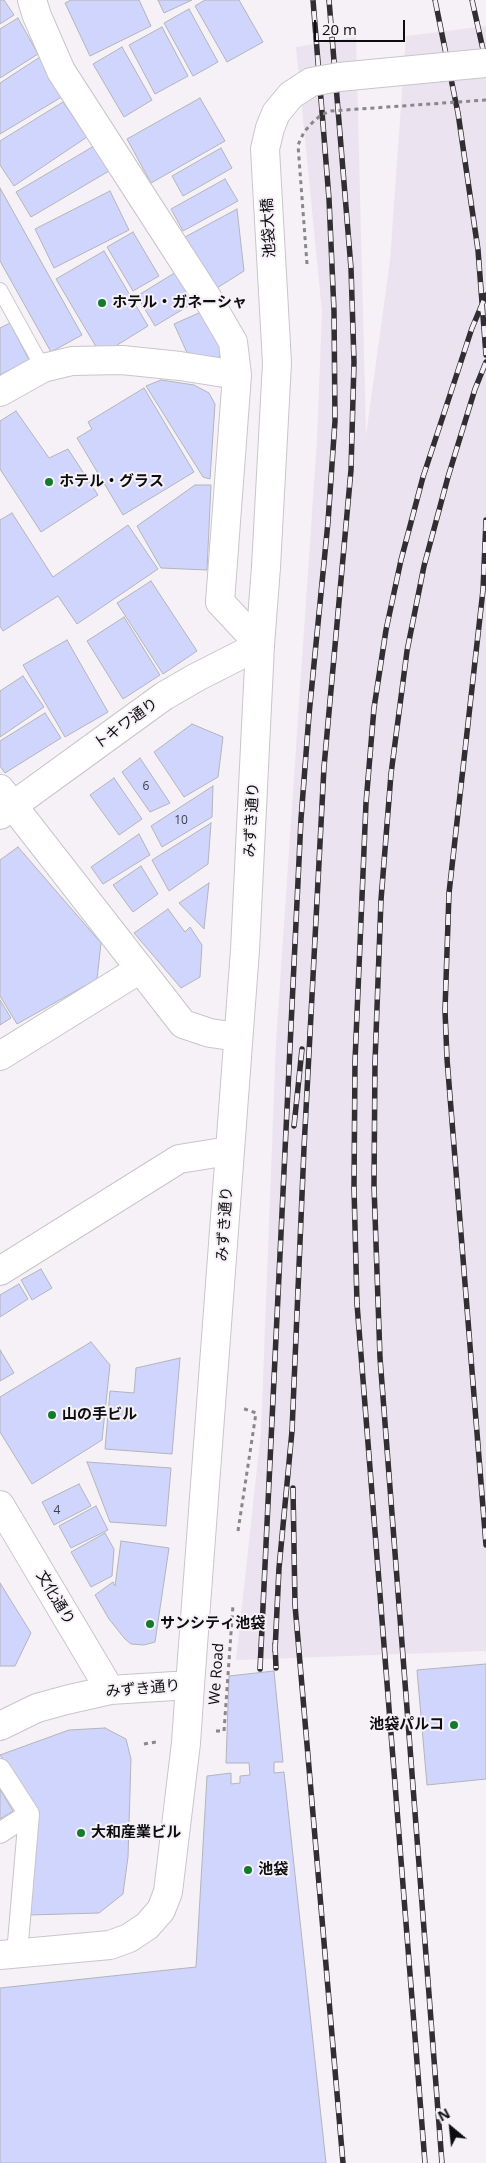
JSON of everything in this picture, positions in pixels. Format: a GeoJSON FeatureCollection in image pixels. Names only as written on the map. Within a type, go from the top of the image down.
{"type":"FeatureCollection","features":[{"type":"Feature","properties":{"kind":"street"},"geometry":{"type":"LineString","coordinates":[[32,0],[61,72],[208,299],[233,342],[238,375],[220,602],[260,645]]}},
{"type":"Feature","properties":{"kind":"street","name":"池袋大橋"},"geometry":{"type":"LineString","coordinates":[[266,567],[277,363],[265,149],[276,113],[291,95],[311,82],[339,77],[486,63]]}},
{"type":"Feature","properties":{"kind":"street"},"geometry":{"type":"LineString","coordinates":[[0,392],[43,368],[72,361],[122,360],[238,375]]}},
{"type":"Feature","properties":{"kind":"street","name":"みずき通り"},"geometry":{"type":"LineString","coordinates":[[0,1726],[37,1708],[110,1690],[190,1686],[245,950],[260,645],[266,567]]}},
{"type":"Feature","properties":{"kind":"street","name":"トキワ通り"},"geometry":{"type":"LineString","coordinates":[[4,804],[164,696],[260,645]]}},
{"type":"Feature","properties":{"kind":"street"},"geometry":{"type":"LineString","coordinates":[[4,804],[183,1024],[210,1033],[238,1037]]}},
{"type":"Feature","properties":{"kind":"street"},"geometry":{"type":"LineString","coordinates":[[0,1056],[140,969]]}},
{"type":"Feature","properties":{"kind":"street"},"geometry":{"type":"LineString","coordinates":[[0,1270],[179,1159],[230,1151]]}},
{"type":"Feature","properties":{"kind":"street","name":"文化通り"},"geometry":{"type":"LineString","coordinates":[[0,1505],[110,1690]]}},
{"type":"Feature","properties":{"kind":"street"},"geometry":{"type":"LineString","coordinates":[[0,1769],[29,1814],[8,1954],[110,1945],[129,1938],[147,1926],[161,1910],[168,1892],[186,1743],[190,1686]]}},
{"type":"Feature","properties":{"kind":"street"},"geometry":{"type":"LineString","coordinates":[[0,1833],[29,1814]]}},
{"type":"Feature","properties":{"kind":"lane"},"geometry":{"type":"LineString","coordinates":[[0,290],[43,368]]}},
{"type":"Feature","properties":{"kind":"path"},"geometry":{"type":"LineString","coordinates":[[307,264],[298,145],[304,132],[312,123],[321,115],[331,111],[486,100]]}},
{"type":"Feature","properties":{"kind":"path"},"geometry":{"type":"LineString","coordinates":[[238,1532],[256,1414],[242,1408]]}},
{"type":"Feature","properties":{"kind":"path","name":"We Road"},"geometry":{"type":"LineString","coordinates":[[210,1731],[224,1731],[233,1605]]}},
{"type":"Feature","properties":{"kind":"path"},"geometry":{"type":"LineString","coordinates":[[144,1744],[160,1742]]}},
{"type":"Feature","properties":{"kind":"shaded area"},"geometry":{"type":"Polygon","coordinates":[[[486,26],[486,1651],[236,1660],[261,1432],[276,1042],[317,440],[322,312],[296,47],[356,37],[366,435],[390,261],[406,36],[486,26]]]}},
{"type":"Feature","properties":{"kind":"building"},"geometry":{"type":"Polygon","coordinates":[[[0,0],[4,0],[14,15],[0,24],[0,0]]]}},
{"type":"Feature","properties":{"kind":"building"},"geometry":{"type":"Polygon","coordinates":[[[71,0],[139,0],[151,26],[90,56],[65,3],[71,0]]]}},
{"type":"Feature","properties":{"kind":"building"},"geometry":{"type":"Polygon","coordinates":[[[158,0],[192,0],[164,13],[158,0]]]}},
{"type":"Feature","properties":{"kind":"building"},"geometry":{"type":"Polygon","coordinates":[[[205,0],[239,0],[263,42],[227,62],[195,6],[205,0]]]}},
{"type":"Feature","properties":{"kind":"building"},"geometry":{"type":"Polygon","coordinates":[[[189,9],[218,62],[193,76],[164,23],[189,9]]]}},
{"type":"Feature","properties":{"kind":"building"},"geometry":{"type":"Polygon","coordinates":[[[18,18],[38,54],[0,78],[0,29],[18,18]]]}},
{"type":"Feature","properties":{"kind":"building"},"geometry":{"type":"Polygon","coordinates":[[[162,27],[188,76],[155,94],[129,45],[162,27]]]}},
{"type":"Feature","properties":{"kind":"building"},"geometry":{"type":"Polygon","coordinates":[[[122,47],[152,100],[124,117],[93,64],[122,47]]]}},
{"type":"Feature","properties":{"kind":"building"},"geometry":{"type":"Polygon","coordinates":[[[40,57],[65,95],[0,134],[0,83],[40,57]]]}},
{"type":"Feature","properties":{"kind":"building"},"geometry":{"type":"Polygon","coordinates":[[[200,98],[225,141],[151,183],[127,139],[200,98]]]}},
{"type":"Feature","properties":{"kind":"building"},"geometry":{"type":"Polygon","coordinates":[[[63,102],[87,137],[14,186],[0,165],[0,141],[63,102]]]}},
{"type":"Feature","properties":{"kind":"building"},"geometry":{"type":"Polygon","coordinates":[[[94,146],[109,171],[31,217],[16,192],[94,146]]]}},
{"type":"Feature","properties":{"kind":"building"},"geometry":{"type":"Polygon","coordinates":[[[221,148],[232,168],[183,196],[172,176],[221,148]]]}},
{"type":"Feature","properties":{"kind":"building"},"geometry":{"type":"Polygon","coordinates":[[[225,179],[238,201],[183,231],[171,209],[225,179]]]}},
{"type":"Feature","properties":{"kind":"building"},"geometry":{"type":"Polygon","coordinates":[[[0,188],[82,335],[51,352],[0,261],[0,188]]]}},
{"type":"Feature","properties":{"kind":"building"},"geometry":{"type":"Polygon","coordinates":[[[110,191],[129,230],[54,268],[35,229],[110,191]]]}},
{"type":"Feature","properties":{"kind":"building"},"geometry":{"type":"Polygon","coordinates":[[[237,209],[244,271],[217,288],[185,237],[237,209]]]}},
{"type":"Feature","properties":{"kind":"building"},"geometry":{"type":"Polygon","coordinates":[[[133,232],[159,276],[133,291],[107,247],[133,232]]]}},
{"type":"Feature","properties":{"kind":"building","name":"ホテル・ガネーシャ"},"geometry":{"type":"Polygon","coordinates":[[[104,251],[148,326],[101,355],[56,279],[104,251]]]}},
{"type":"Feature","properties":{"kind":"building"},"geometry":{"type":"Polygon","coordinates":[[[176,272],[195,302],[155,326],[137,296],[176,272]]]}},
{"type":"Feature","properties":{"kind":"building"},"geometry":{"type":"Polygon","coordinates":[[[210,308],[227,344],[214,366],[193,366],[174,324],[210,308]]]}},
{"type":"Feature","properties":{"kind":"building"},"geometry":{"type":"Polygon","coordinates":[[[10,323],[29,360],[0,375],[0,328],[10,323]]]}},
{"type":"Feature","properties":{"kind":"building"},"geometry":{"type":"Polygon","coordinates":[[[161,380],[194,385],[209,393],[215,404],[210,479],[203,477],[146,386],[161,380]]]}},
{"type":"Feature","properties":{"kind":"building"},"geometry":{"type":"Polygon","coordinates":[[[144,388],[194,472],[123,515],[77,438],[92,429],[88,422],[144,388]]]}},
{"type":"Feature","properties":{"kind":"building","name":"ホテル・グラス"},"geometry":{"type":"Polygon","coordinates":[[[16,411],[49,458],[68,449],[98,495],[41,532],[0,469],[0,421],[16,411]]]}},
{"type":"Feature","properties":{"kind":"building"},"geometry":{"type":"Polygon","coordinates":[[[195,485],[211,485],[207,570],[161,568],[137,526],[195,485]]]}},
{"type":"Feature","properties":{"kind":"building"},"geometry":{"type":"Polygon","coordinates":[[[12,513],[53,577],[128,525],[158,569],[77,624],[58,596],[3,631],[0,626],[0,520],[12,513]]]}},
{"type":"Feature","properties":{"kind":"building"},"geometry":{"type":"Polygon","coordinates":[[[151,581],[197,651],[163,674],[117,603],[151,581]]]}},
{"type":"Feature","properties":{"kind":"building"},"geometry":{"type":"Polygon","coordinates":[[[124,617],[160,675],[123,699],[87,641],[124,617]]]}},
{"type":"Feature","properties":{"kind":"building"},"geometry":{"type":"Polygon","coordinates":[[[67,640],[108,712],[65,737],[23,665],[67,640]]]}},
{"type":"Feature","properties":{"kind":"building"},"geometry":{"type":"Polygon","coordinates":[[[23,676],[44,707],[0,737],[0,691],[23,676]]]}},
{"type":"Feature","properties":{"kind":"building"},"geometry":{"type":"Polygon","coordinates":[[[45,713],[61,738],[5,773],[0,766],[0,741],[45,713]]]}},
{"type":"Feature","properties":{"kind":"building"},"geometry":{"type":"Polygon","coordinates":[[[192,724],[223,737],[218,777],[184,797],[154,752],[192,724]]]}},
{"type":"Feature","properties":{"kind":"building"},"geometry":{"type":"Polygon","coordinates":[[[140,758],[170,803],[150,812],[122,772],[140,758]]]}},
{"type":"Feature","properties":{"kind":"building"},"geometry":{"type":"Polygon","coordinates":[[[114,778],[142,819],[119,835],[90,795],[114,778]]]}},
{"type":"Feature","properties":{"kind":"building"},"geometry":{"type":"Polygon","coordinates":[[[213,786],[212,817],[162,847],[151,826],[213,786]]]}},
{"type":"Feature","properties":{"kind":"building"},"geometry":{"type":"Polygon","coordinates":[[[211,823],[208,864],[169,891],[152,860],[211,823]]]}},
{"type":"Feature","properties":{"kind":"building"},"geometry":{"type":"Polygon","coordinates":[[[139,834],[150,855],[103,884],[91,867],[139,834]]]}},
{"type":"Feature","properties":{"kind":"building"},"geometry":{"type":"Polygon","coordinates":[[[18,847],[101,943],[97,979],[17,1024],[0,996],[0,860],[18,847]]]}},
{"type":"Feature","properties":{"kind":"building"},"geometry":{"type":"Polygon","coordinates":[[[141,866],[158,894],[133,912],[113,885],[141,866]]]}},
{"type":"Feature","properties":{"kind":"building"},"geometry":{"type":"Polygon","coordinates":[[[209,883],[204,929],[179,903],[209,883]]]}},
{"type":"Feature","properties":{"kind":"building"},"geometry":{"type":"Polygon","coordinates":[[[168,909],[185,932],[190,927],[202,945],[200,977],[181,988],[134,933],[168,909]]]}},
{"type":"Feature","properties":{"kind":"building"},"geometry":{"type":"Polygon","coordinates":[[[0,1000],[11,1018],[0,1025],[0,1000]]]}},
{"type":"Feature","properties":{"kind":"building"},"geometry":{"type":"Polygon","coordinates":[[[41,1269],[52,1288],[32,1300],[21,1280],[41,1269]]]}},
{"type":"Feature","properties":{"kind":"building"},"geometry":{"type":"Polygon","coordinates":[[[19,1284],[28,1299],[0,1317],[0,1295],[19,1284]]]}},
{"type":"Feature","properties":{"kind":"building","name":"山の手ビル"},"geometry":{"type":"Polygon","coordinates":[[[91,1342],[110,1365],[102,1440],[32,1484],[0,1432],[0,1397],[91,1342]]]}},
{"type":"Feature","properties":{"kind":"building"},"geometry":{"type":"Polygon","coordinates":[[[0,1350],[14,1373],[0,1381],[0,1350]]]}},
{"type":"Feature","properties":{"kind":"building"},"geometry":{"type":"Polygon","coordinates":[[[180,1358],[172,1454],[105,1449],[110,1391],[134,1393],[136,1368],[180,1358]]]}},
{"type":"Feature","properties":{"kind":"building"},"geometry":{"type":"Polygon","coordinates":[[[87,1462],[171,1468],[166,1526],[110,1522],[87,1462]]]}},
{"type":"Feature","properties":{"kind":"building"},"geometry":{"type":"Polygon","coordinates":[[[79,1484],[91,1506],[54,1525],[42,1502],[79,1484]]]}},
{"type":"Feature","properties":{"kind":"building"},"geometry":{"type":"Polygon","coordinates":[[[96,1506],[108,1530],[71,1548],[59,1526],[96,1506]]]}},
{"type":"Feature","properties":{"kind":"building"},"geometry":{"type":"Polygon","coordinates":[[[105,1533],[114,1549],[112,1576],[91,1587],[71,1552],[105,1533]]]}},
{"type":"Feature","properties":{"kind":"building"},"geometry":{"type":"Polygon","coordinates":[[[121,1541],[169,1548],[155,1642],[144,1645],[131,1644],[109,1619],[95,1595],[113,1582],[115,1586],[121,1541]]]}},
{"type":"Feature","properties":{"kind":"building"},"geometry":{"type":"Polygon","coordinates":[[[0,1583],[31,1633],[15,1666],[0,1666],[0,1583]]]}},
{"type":"Feature","properties":{"kind":"building","name":"池袋パルコ"},"geometry":{"type":"Polygon","coordinates":[[[486,1664],[486,1779],[427,1785],[417,1670],[486,1664]]]}},
{"type":"Feature","properties":{"kind":"building","name":"池袋"},"geometry":{"type":"Polygon","coordinates":[[[274,1671],[283,1762],[274,1762],[274,1773],[284,1772],[326,2163],[0,2163],[0,1988],[196,1967],[207,1776],[231,1773],[231,1784],[240,1783],[240,1776],[250,1775],[249,1763],[226,1763],[229,1676],[274,1671]]]}},
{"type":"Feature","properties":{"kind":"building","name":"大和産業ビル"},"geometry":{"type":"Polygon","coordinates":[[[105,1728],[126,1739],[131,1759],[128,1857],[123,1894],[99,1913],[29,1915],[34,1808],[0,1755],[69,1730],[105,1728]]]}},
{"type":"Feature","properties":{"kind":"building"},"geometry":{"type":"Polygon","coordinates":[[[0,1789],[13,1811],[0,1819],[0,1789]]]}},
{"type":"Feature","properties":{"kind":"railway"},"geometry":{"type":"LineString","coordinates":[[260,1669],[301,819],[328,522],[335,421],[334,311],[329,199],[313,0]]}},
{"type":"Feature","properties":{"kind":"railway"},"geometry":{"type":"LineString","coordinates":[[275,1651],[279,1568],[292,1431],[304,1148],[324,767],[351,470],[354,362],[351,268],[329,0]]}},
{"type":"Feature","properties":{"kind":"railway"},"geometry":{"type":"LineString","coordinates":[[435,0],[458,113],[478,250],[486,355]]}},
{"type":"Feature","properties":{"kind":"railway"},"geometry":{"type":"LineString","coordinates":[[472,0],[486,63]]}},
{"type":"Feature","properties":{"kind":"railway"},"geometry":{"type":"LineString","coordinates":[[425,2163],[357,1304],[354,1188],[355,1061],[366,803],[374,708],[386,630],[401,560],[423,477],[472,328],[486,295]]}},
{"type":"Feature","properties":{"kind":"railway"},"geometry":{"type":"LineString","coordinates":[[442,2163],[380,1358],[374,1186],[375,1062],[381,900],[391,774],[407,651],[424,566],[448,477],[475,389],[486,362]]}},
{"type":"Feature","properties":{"kind":"railway"},"geometry":{"type":"LineString","coordinates":[[486,520],[483,590],[449,893],[445,1010],[447,1059],[486,1545]]}},
{"type":"Feature","properties":{"kind":"railway"},"geometry":{"type":"LineString","coordinates":[[294,1126],[302,1049]]}},
{"type":"Feature","properties":{"kind":"railway"},"geometry":{"type":"LineString","coordinates":[[293,1488],[295,1605],[343,2163]]}},
{"type":"Feature","properties":{"kind":"railway"},"geometry":{"type":"LineString","coordinates":[[275,1644],[276,1668]]}},
{"type":"Feature","properties":{"kind":"place","name":"ホテル・ガネーシャ"},"geometry":{"type":"Point","coordinates":[102,303]}},
{"type":"Feature","properties":{"kind":"place","name":"ホテル・グラス"},"geometry":{"type":"Point","coordinates":[49,482]}},
{"type":"Feature","properties":{"kind":"place","name":"山の手ビル"},"geometry":{"type":"Point","coordinates":[52,1415]}},
{"type":"Feature","properties":{"kind":"place","name":"サンシティ池袋"},"geometry":{"type":"Point","coordinates":[150,1624]}},
{"type":"Feature","properties":{"kind":"place","name":"池袋パルコ"},"geometry":{"type":"Point","coordinates":[454,1725]}},
{"type":"Feature","properties":{"kind":"place","name":"大和産業ビル"},"geometry":{"type":"Point","coordinates":[81,1833]}},
{"type":"Feature","properties":{"kind":"place","name":"池袋"},"geometry":{"type":"Point","coordinates":[248,1870]}}]}
